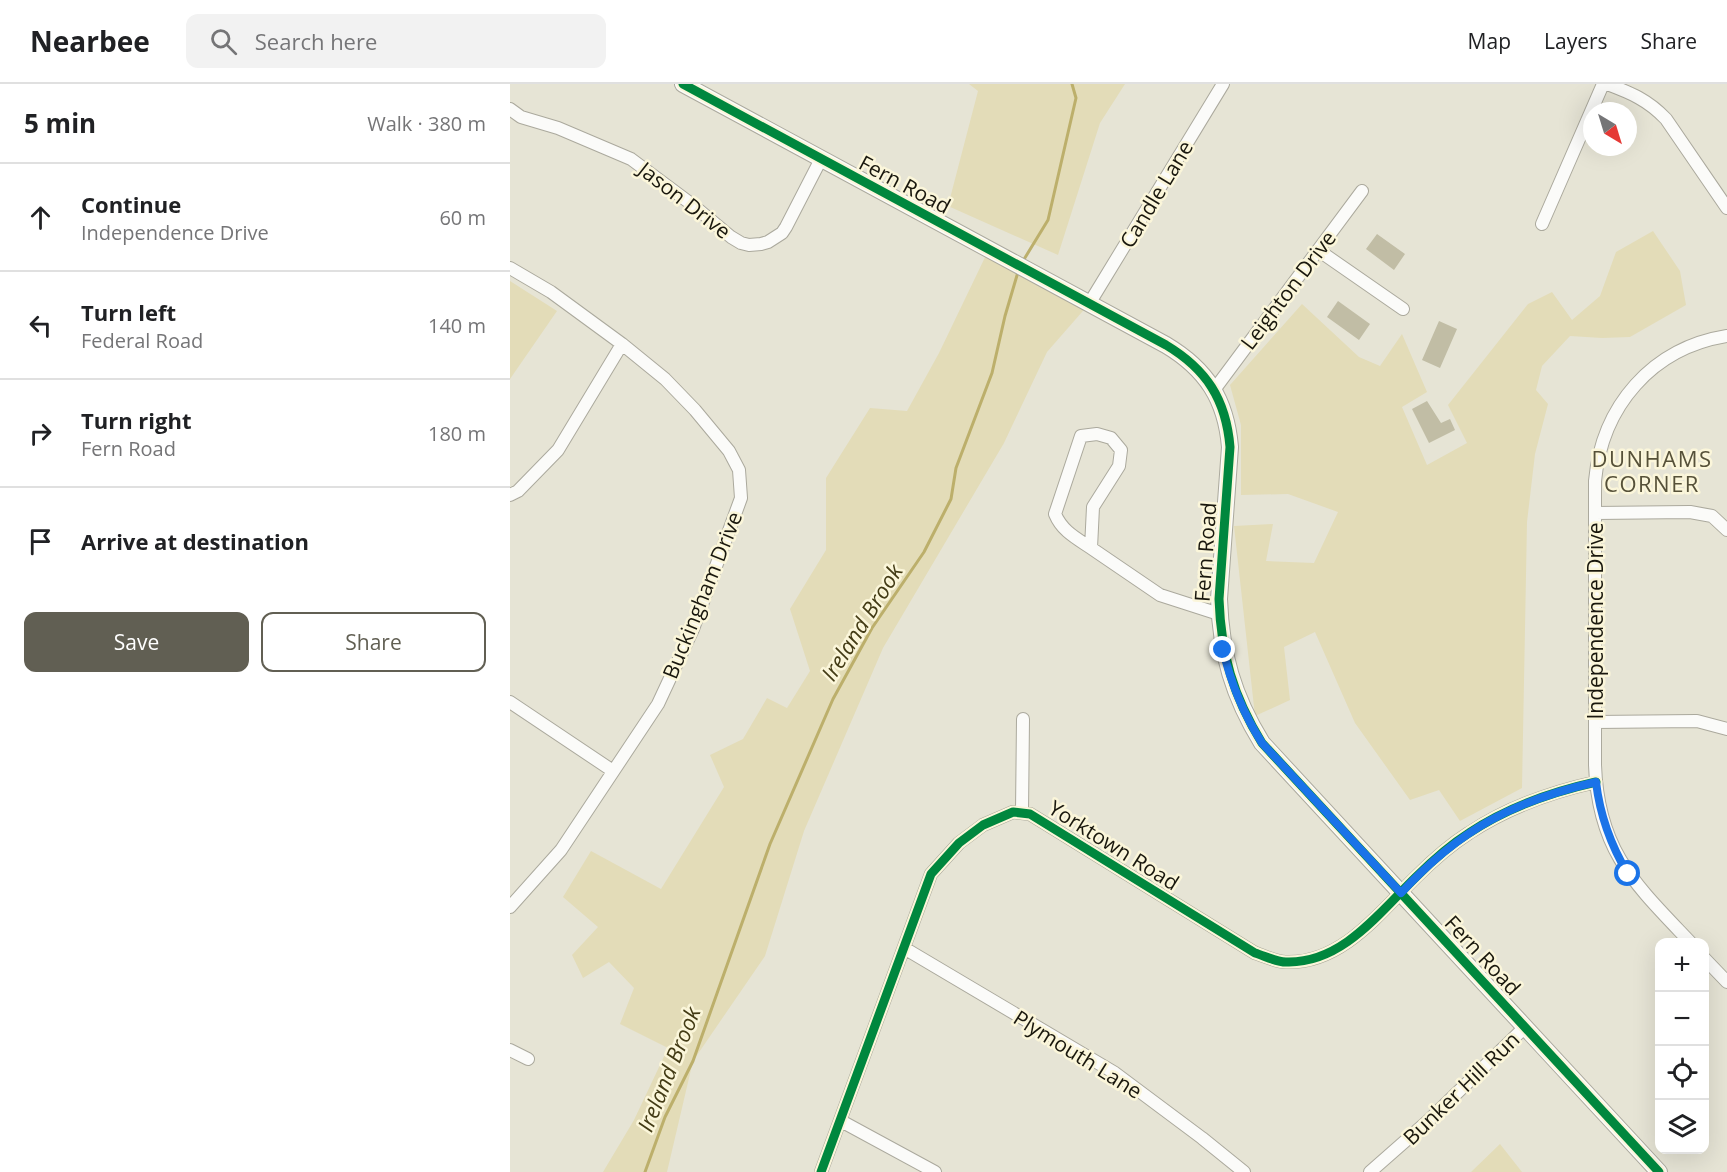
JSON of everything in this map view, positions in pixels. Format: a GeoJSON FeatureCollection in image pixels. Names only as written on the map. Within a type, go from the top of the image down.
{"type":"FeatureCollection","features":[{"type":"Feature","properties":{"kind":"street","name":"Fern Road"},"geometry":{"type":"LineString","coordinates":[[682,84],[1089,304],[1181,355],[1200,370],[1214,390],[1224,411],[1230,447],[1219,599],[1223,650],[1241,706],[1262,743],[1659,1172]]}},
{"type":"Feature","properties":{"kind":"street","name":"Candle Lane"},"geometry":{"type":"LineString","coordinates":[[1089,304],[1223,84]]}},
{"type":"Feature","properties":{"kind":"street"},"geometry":{"type":"LineString","coordinates":[[1542,224],[1605,84],[1630,93],[1654,106],[1666,119],[1727,208]]}},
{"type":"Feature","properties":{"kind":"street","name":"Jason Drive"},"geometry":{"type":"LineString","coordinates":[[510,109],[521,117],[558,128],[631,159],[731,237],[749,245],[768,242],[782,233],[821,159]]}},
{"type":"Feature","properties":{"kind":"street","name":"Leighton Drive"},"geometry":{"type":"LineString","coordinates":[[1214,390],[1362,191]]}},
{"type":"Feature","properties":{"kind":"street"},"geometry":{"type":"LineString","coordinates":[[1318,250],[1403,309]]}},
{"type":"Feature","properties":{"kind":"street","name":"Buckingham Drive"},"geometry":{"type":"LineString","coordinates":[[510,268],[551,292],[665,379],[695,410],[729,451],[739,470],[741,498],[688,640],[658,704],[561,850],[510,907]]}},
{"type":"Feature","properties":{"kind":"street","name":"Independence Drive"},"geometry":{"type":"LineString","coordinates":[[1686,938],[1640,889],[1618,857],[1603,822],[1599,803],[1596,782],[1595,722],[1595,481],[1600,450],[1611,419],[1629,392],[1652,369],[1678,351],[1709,339],[1727,336]]}},
{"type":"Feature","properties":{"kind":"street"},"geometry":{"type":"LineString","coordinates":[[510,495],[518,490],[558,450],[622,344]]}},
{"type":"Feature","properties":{"kind":"street"},"geometry":{"type":"LineString","coordinates":[[1091,548],[1093,507],[1119,466],[1120,450],[1111,438],[1096,434],[1081,436],[1056,514],[1059,523],[1068,533],[1160,595],[1220,614]]}},
{"type":"Feature","properties":{"kind":"street"},"geometry":{"type":"LineString","coordinates":[[1595,513],[1690,512],[1712,516],[1727,530]]}},
{"type":"Feature","properties":{"kind":"street"},"geometry":{"type":"LineString","coordinates":[[510,702],[613,771]]}},
{"type":"Feature","properties":{"kind":"street"},"geometry":{"type":"LineString","coordinates":[[1022,812],[1023,719]]}},
{"type":"Feature","properties":{"kind":"street"},"geometry":{"type":"LineString","coordinates":[[1595,722],[1697,721],[1727,729]]}},
{"type":"Feature","properties":{"kind":"street","name":"Yorktown Road"},"geometry":{"type":"LineString","coordinates":[[821,1172],[931,874],[959,843],[983,825],[1013,812],[1030,814],[1255,953],[1282,962],[1297,962],[1321,955],[1358,935],[1441,854],[1468,833],[1498,815],[1530,801],[1563,789],[1596,782]]}},
{"type":"Feature","properties":{"kind":"street","name":"Plymouth Lane"},"geometry":{"type":"LineString","coordinates":[[904,948],[1115,1073],[1244,1172]]}},
{"type":"Feature","properties":{"kind":"street"},"geometry":{"type":"LineString","coordinates":[[1709,963],[1727,982]]}},
{"type":"Feature","properties":{"kind":"street","name":"Bunker Hill Run"},"geometry":{"type":"LineString","coordinates":[[1370,1172],[1428,1121],[1525,1027]]}},
{"type":"Feature","properties":{"kind":"street"},"geometry":{"type":"LineString","coordinates":[[510,1050],[528,1059]]}},
{"type":"Feature","properties":{"kind":"street"},"geometry":{"type":"LineString","coordinates":[[841,1121],[935,1172]]}},
{"type":"Feature","properties":{"kind":"shaded area"},"geometry":{"type":"Polygon","coordinates":[[[969,84],[1125,84],[1100,123],[1058,255],[948,206],[978,91],[969,84]]]}},
{"type":"Feature","properties":{"kind":"shaded area"},"geometry":{"type":"Polygon","coordinates":[[[1653,231],[1680,271],[1686,305],[1630,337],[1570,336],[1542,366],[1536,390],[1548,404],[1535,454],[1527,522],[1522,788],[1460,821],[1439,790],[1410,800],[1355,723],[1315,632],[1284,647],[1290,700],[1255,716],[1234,526],[1273,524],[1266,561],[1314,563],[1338,512],[1288,494],[1241,495],[1241,425],[1230,385],[1302,304],[1359,357],[1380,366],[1402,334],[1427,392],[1402,407],[1427,465],[1467,443],[1448,405],[1528,304],[1552,292],[1572,320],[1600,296],[1616,252],[1653,231]]]}},
{"type":"Feature","properties":{"kind":"shaded area"},"geometry":{"type":"Polygon","coordinates":[[[989,249],[1089,304],[1047,352],[1004,443],[883,648],[804,831],[765,956],[693,1061],[667,1172],[603,1172],[634,1120],[668,1048],[620,1024],[634,988],[609,962],[583,978],[572,955],[598,927],[563,897],[591,851],[661,889],[724,787],[710,755],[743,739],[767,698],[787,708],[810,671],[790,609],[826,550],[826,478],[870,408],[907,411],[939,353],[989,249]]]}},
{"type":"Feature","properties":{"kind":"shaded area"},"geometry":{"type":"Polygon","coordinates":[[[510,281],[557,311],[510,379],[510,281]]]}},
{"type":"Feature","properties":{"kind":"shaded area"},"geometry":{"type":"Polygon","coordinates":[[[1500,1144],[1522,1172],[1471,1172],[1500,1144]]]}},
{"type":"Feature","properties":{"kind":"building"},"geometry":{"type":"Polygon","coordinates":[[[1377,234],[1405,254],[1394,270],[1366,249],[1377,234]]]}},
{"type":"Feature","properties":{"kind":"building"},"geometry":{"type":"Polygon","coordinates":[[[1338,301],[1370,324],[1359,340],[1327,317],[1338,301]]]}},
{"type":"Feature","properties":{"kind":"building"},"geometry":{"type":"Polygon","coordinates":[[[1439,321],[1457,329],[1440,368],[1422,360],[1439,321]]]}},
{"type":"Feature","properties":{"kind":"building"},"geometry":{"type":"Polygon","coordinates":[[[1427,401],[1441,423],[1450,419],[1455,430],[1429,443],[1412,409],[1427,401]]]}},
{"type":"Feature","properties":{"kind":"waterway","name":"Ireland Brook"},"geometry":{"type":"LineString","coordinates":[[1023,261],[1048,220],[1076,98],[1072,84]]}},
{"type":"Feature","properties":{"kind":"waterway","name":"Ireland Brook"},"geometry":{"type":"LineString","coordinates":[[645,1172],[665,1117],[693,1061],[770,844],[833,699],[872,628],[924,552],[951,499],[956,468],[992,373],[1018,272]]}},
{"type":"Feature","properties":{"kind":"cycle path"},"geometry":{"type":"LineString","coordinates":[[683,84],[1166,345],[1180,354],[1203,375],[1219,400],[1228,430],[1230,447],[1219,599],[1222,638],[1230,674],[1252,726],[1262,743],[1659,1172]]}},
{"type":"Feature","properties":{"kind":"cycle path"},"geometry":{"type":"LineString","coordinates":[[821,1172],[931,874],[959,843],[983,825],[1013,812],[1030,814],[1255,953],[1286,962],[1306,960],[1342,945],[1374,920],[1441,854],[1499,815],[1530,802],[1596,782]]}},
{"type":"Feature","properties":{"kind":"district","name":"DUNHAMS CORNER"},"geometry":{"type":"Point","coordinates":[1652,470]}},
{"type":"Feature","properties":{"kind":"route"},"geometry":{"type":"LineString","coordinates":[[1223,650],[1238,698],[1248,721],[1262,743],[1401,893],[1441,854],[1468,833],[1498,815],[1563,789],[1596,782],[1603,822],[1628,874]]}}]}
